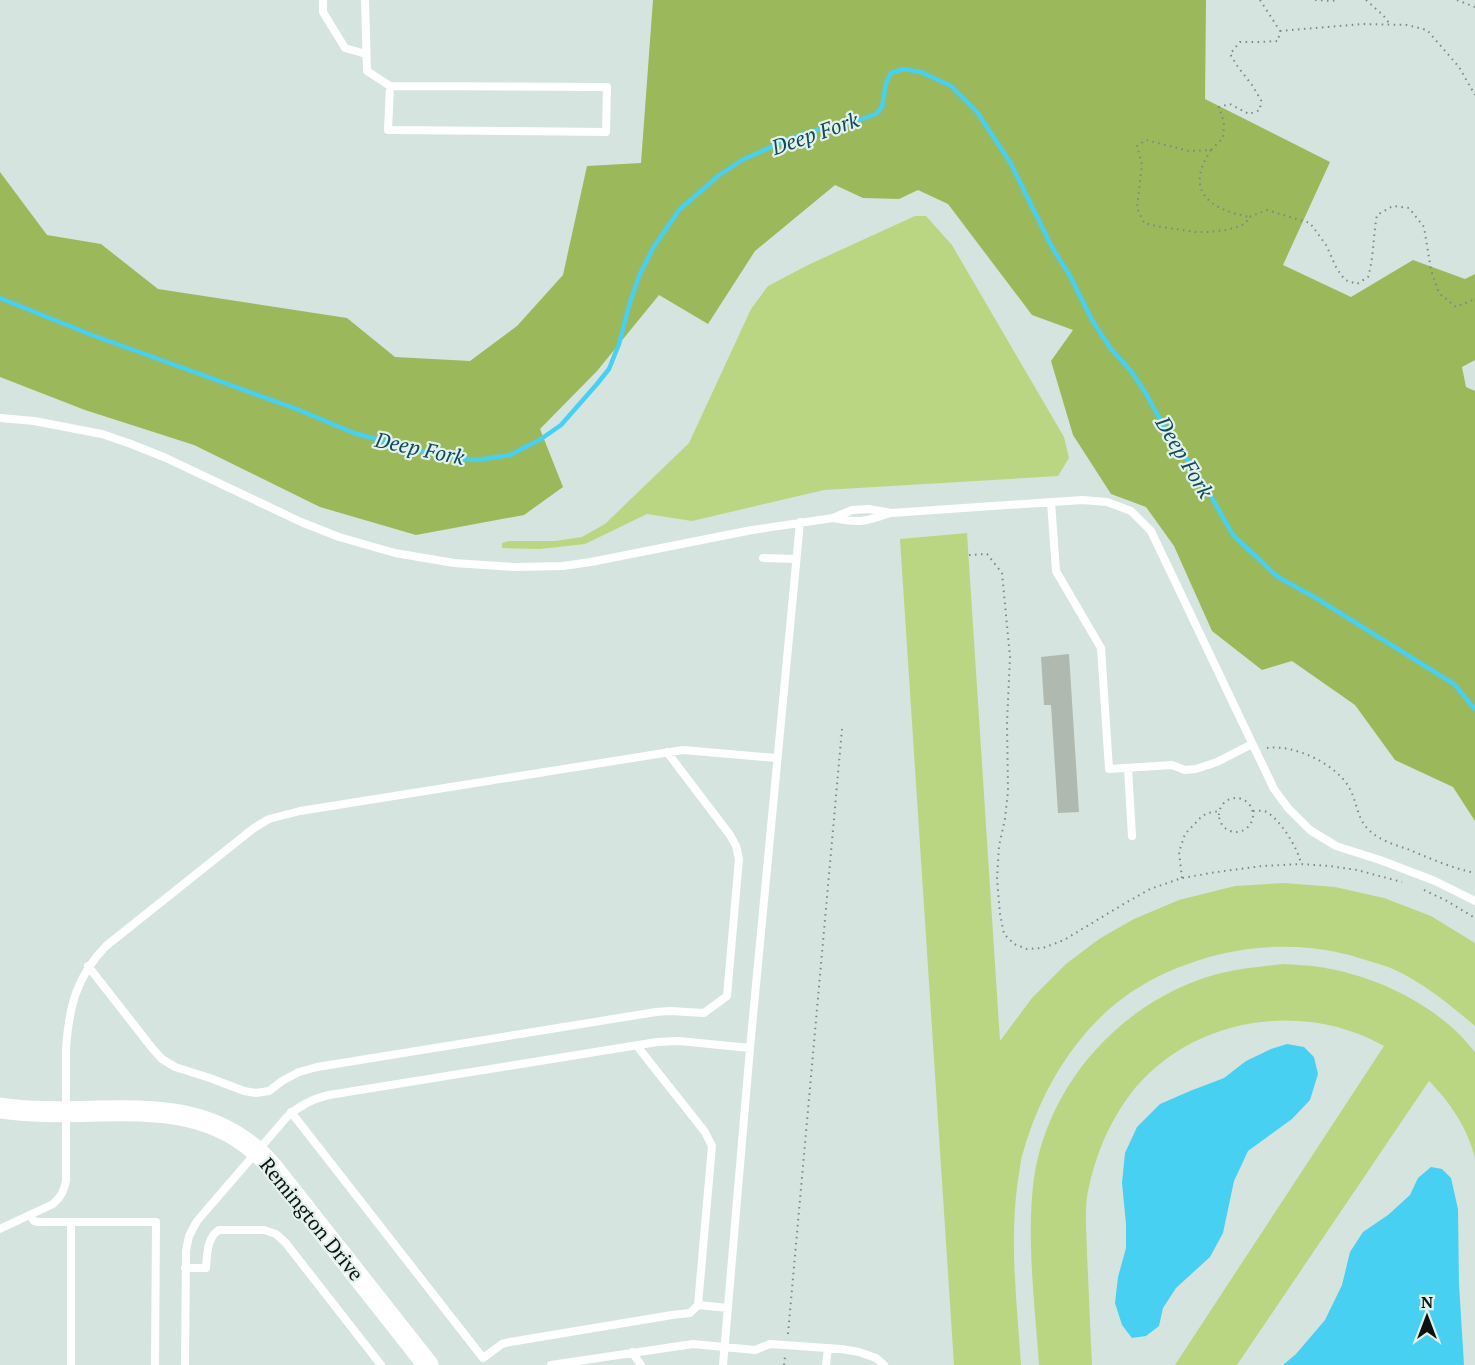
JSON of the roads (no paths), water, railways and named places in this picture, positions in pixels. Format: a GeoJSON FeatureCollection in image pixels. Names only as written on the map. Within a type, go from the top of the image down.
{"type":"FeatureCollection","features":[{"type":"Feature","properties":{"kind":"street","name":"Remington Drive"},"geometry":{"type":"LineString","coordinates":[[0,1108],[22,1112]]}},
{"type":"Feature","properties":{"kind":"street","name":"Remington Drive"},"geometry":{"type":"LineString","coordinates":[[0,1116],[22,1112],[149,1112],[190,1117],[226,1130],[257,1151],[272,1167],[428,1365]]}},
{"type":"Feature","properties":{"kind":"lane"},"geometry":{"type":"LineString","coordinates":[[323,0],[323,12],[345,48],[366,54]]}},
{"type":"Feature","properties":{"kind":"lane"},"geometry":{"type":"LineString","coordinates":[[364,0],[367,71],[390,86],[607,87],[606,132],[388,130],[390,86]]}},
{"type":"Feature","properties":{"kind":"lane"},"geometry":{"type":"LineString","coordinates":[[0,418],[34,421],[102,434],[166,459],[301,522],[339,537],[395,553],[454,563],[515,567],[563,566],[651,551],[712,537],[833,518],[852,510],[869,509],[891,513],[1082,500],[1107,502],[1131,511],[1151,531],[1274,789],[1288,808],[1310,830],[1336,846],[1435,881],[1475,901]]}},
{"type":"Feature","properties":{"kind":"lane"},"geometry":{"type":"LineString","coordinates":[[1052,502],[1056,571],[1101,648],[1109,769],[1172,765],[1185,770],[1196,769],[1254,748]]}},
{"type":"Feature","properties":{"kind":"lane"},"geometry":{"type":"LineString","coordinates":[[723,1365],[750,1048],[800,522]]}},
{"type":"Feature","properties":{"kind":"lane"},"geometry":{"type":"LineString","coordinates":[[763,558],[796,559]]}},
{"type":"Feature","properties":{"kind":"lane"},"geometry":{"type":"LineString","coordinates":[[0,1228],[53,1204],[63,1193],[66,1181],[66,1049],[70,1010],[88,966],[106,946],[254,828],[269,819],[300,810],[666,752],[689,749],[777,758]]}},
{"type":"Feature","properties":{"kind":"lane"},"geometry":{"type":"LineString","coordinates":[[88,966],[162,1059],[175,1067],[256,1093],[268,1091],[299,1072],[317,1067],[656,1012],[704,1013],[727,996],[739,859],[730,835],[666,752]]}},
{"type":"Feature","properties":{"kind":"lane"},"geometry":{"type":"LineString","coordinates":[[1128,768],[1132,836]]}},
{"type":"Feature","properties":{"kind":"lane"},"geometry":{"type":"LineString","coordinates":[[185,1365],[185,1268],[189,1236],[197,1221],[291,1112],[300,1105],[318,1097],[672,1041],[750,1048]]}},
{"type":"Feature","properties":{"kind":"lane"},"geometry":{"type":"LineString","coordinates":[[291,1112],[483,1358],[502,1344],[510,1342],[690,1313],[698,1305],[712,1146],[705,1132],[638,1046]]}},
{"type":"Feature","properties":{"kind":"lane"},"geometry":{"type":"LineString","coordinates":[[30,1215],[34,1221],[156,1222],[155,1365]]}},
{"type":"Feature","properties":{"kind":"lane"},"geometry":{"type":"LineString","coordinates":[[71,1222],[71,1365]]}},
{"type":"Feature","properties":{"kind":"lane"},"geometry":{"type":"LineString","coordinates":[[185,1268],[206,1268],[210,1243],[214,1233],[219,1230],[254,1229],[272,1232],[285,1242],[381,1365]]}},
{"type":"Feature","properties":{"kind":"lane"},"geometry":{"type":"LineString","coordinates":[[698,1305],[728,1308]]}},
{"type":"Feature","properties":{"kind":"lane"},"geometry":{"type":"LineString","coordinates":[[551,1365],[693,1344],[755,1350],[770,1344],[859,1352],[884,1365]]}},
{"type":"Feature","properties":{"kind":"lane"},"geometry":{"type":"LineString","coordinates":[[826,1365],[828,1348]]}},
{"type":"Feature","properties":{"kind":"lane"},"geometry":{"type":"LineString","coordinates":[[632,1352],[641,1365]]}},
{"type":"Feature","properties":{"kind":"water"},"geometry":{"type":"Polygon","coordinates":[[[1287,1044],[1304,1047],[1314,1057],[1318,1074],[1310,1100],[1292,1119],[1248,1151],[1234,1181],[1223,1233],[1210,1257],[1176,1288],[1163,1308],[1159,1326],[1146,1336],[1132,1338],[1122,1325],[1115,1303],[1118,1277],[1126,1248],[1122,1183],[1125,1153],[1137,1127],[1160,1104],[1224,1078],[1246,1061],[1287,1044]]]}},
{"type":"Feature","properties":{"kind":"water"},"geometry":{"type":"Polygon","coordinates":[[[1431,1167],[1442,1169],[1451,1178],[1458,1209],[1459,1284],[1464,1365],[1283,1365],[1296,1354],[1325,1320],[1342,1285],[1350,1252],[1363,1232],[1388,1215],[1410,1195],[1418,1178],[1431,1167]]]}},
{"type":"Feature","properties":{"kind":"waterway","name":"Deep Fork"},"geometry":{"type":"LineString","coordinates":[[0,298],[92,335],[299,410],[354,433],[444,457],[477,460],[510,455],[541,439],[561,425],[609,369],[619,344],[639,276],[653,248],[679,210],[718,176],[742,160],[791,138],[876,114],[882,107],[886,83],[891,73],[903,69],[921,72],[951,86],[977,112],[1010,162],[1053,249],[1070,276],[1092,320],[1111,349],[1131,371],[1145,392],[1165,428],[1204,484],[1233,535],[1278,577],[1454,684],[1475,709]]}}]}
